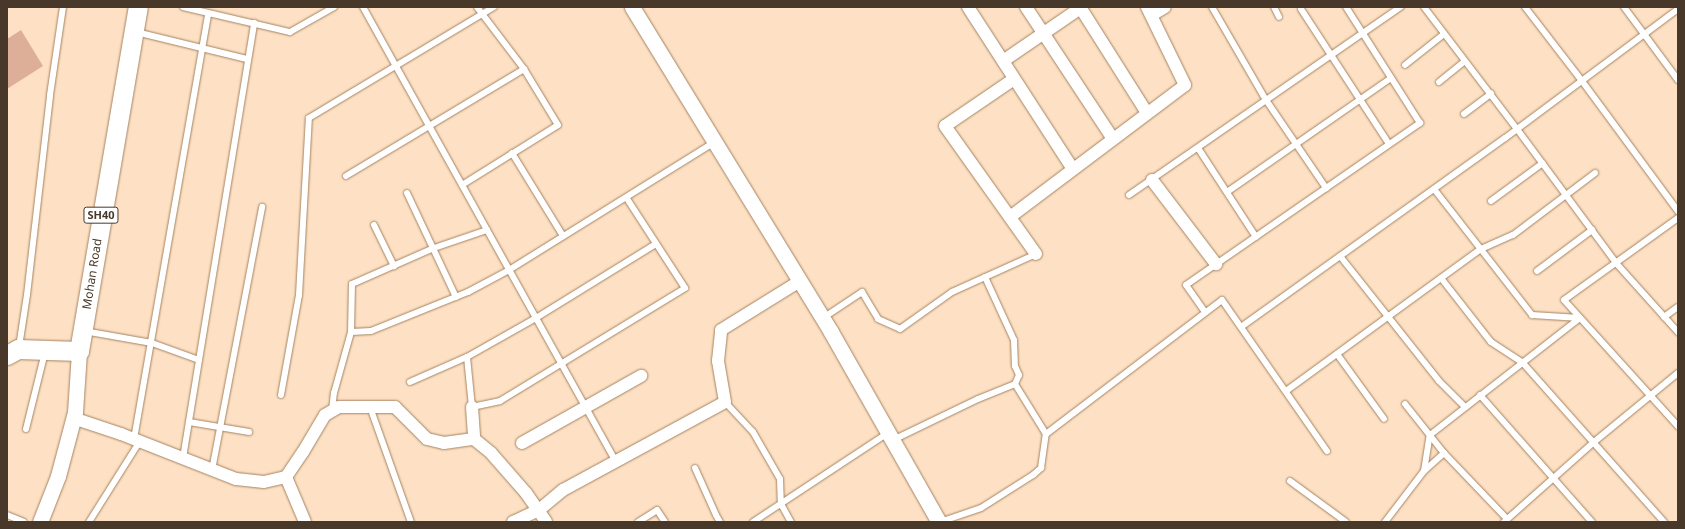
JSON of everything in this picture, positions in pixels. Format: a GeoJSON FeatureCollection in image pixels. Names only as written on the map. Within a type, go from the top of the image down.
{"type":"FeatureCollection","features":[{"type":"Feature","properties":{"kind":"main road","name":"Mohan Road"},"geometry":{"type":"LineString","coordinates":[[79,351],[138,7]]}},
{"type":"Feature","properties":{"kind":"main road"},"geometry":{"type":"LineString","coordinates":[[13,352],[46,350],[79,351]]}},
{"type":"Feature","properties":{"kind":"street"},"geometry":{"type":"LineString","coordinates":[[632,7],[800,281],[940,522]]}},
{"type":"Feature","properties":{"kind":"street"},"geometry":{"type":"LineString","coordinates":[[968,7],[1073,169]]}},
{"type":"Feature","properties":{"kind":"street"},"geometry":{"type":"LineString","coordinates":[[1026,7],[1113,139]]}},
{"type":"Feature","properties":{"kind":"street"},"geometry":{"type":"LineString","coordinates":[[1003,61],[1081,7],[1147,113]]}},
{"type":"Feature","properties":{"kind":"street"},"geometry":{"type":"LineString","coordinates":[[1010,217],[1184,85],[1149,11],[1165,7]]}},
{"type":"Feature","properties":{"kind":"street"},"geometry":{"type":"LineString","coordinates":[[1014,79],[945,126],[1036,254]]}},
{"type":"Feature","properties":{"kind":"street"},"geometry":{"type":"LineString","coordinates":[[1152,180],[1216,264]]}},
{"type":"Feature","properties":{"kind":"street"},"geometry":{"type":"LineString","coordinates":[[513,522],[539,510],[563,490],[725,402],[718,361],[721,330],[800,281]]}},
{"type":"Feature","properties":{"kind":"street"},"geometry":{"type":"LineString","coordinates":[[40,522],[58,476],[73,418],[79,351]]}},
{"type":"Feature","properties":{"kind":"street"},"geometry":{"type":"LineString","coordinates":[[522,443],[641,376]]}},
{"type":"Feature","properties":{"kind":"street"},"geometry":{"type":"LineString","coordinates":[[73,418],[137,440],[236,479],[264,482],[286,477],[325,415],[339,407],[395,407],[428,439],[444,443],[474,439]]}},
{"type":"Feature","properties":{"kind":"street"},"geometry":{"type":"LineString","coordinates":[[472,407],[474,439],[491,453],[539,510],[546,522]]}},
{"type":"Feature","properties":{"kind":"street"},"geometry":{"type":"LineString","coordinates":[[286,477],[305,522]]}},
{"type":"Feature","properties":{"kind":"lane"},"geometry":{"type":"LineString","coordinates":[[13,352],[27,295],[50,95],[63,7]]}},
{"type":"Feature","properties":{"kind":"lane"},"geometry":{"type":"LineString","coordinates":[[183,7],[290,32],[334,7]]}},
{"type":"Feature","properties":{"kind":"lane"},"geometry":{"type":"LineString","coordinates":[[363,7],[616,462]]}},
{"type":"Feature","properties":{"kind":"lane"},"geometry":{"type":"LineString","coordinates":[[462,185],[558,125],[524,69],[477,7]]}},
{"type":"Feature","properties":{"kind":"lane"},"geometry":{"type":"LineString","coordinates":[[280,395],[299,295],[309,118],[494,7]]}},
{"type":"Feature","properties":{"kind":"lane"},"geometry":{"type":"LineString","coordinates":[[1212,7],[1266,100],[1326,188]]}},
{"type":"Feature","properties":{"kind":"lane"},"geometry":{"type":"LineString","coordinates":[[1274,7],[1279,17]]}},
{"type":"Feature","properties":{"kind":"lane"},"geometry":{"type":"LineString","coordinates":[[1205,312],[1186,285],[1420,123],[1346,7]]}},
{"type":"Feature","properties":{"kind":"lane"},"geometry":{"type":"LineString","coordinates":[[1129,195],[1400,7]]}},
{"type":"Feature","properties":{"kind":"lane"},"geometry":{"type":"LineString","coordinates":[[1424,7],[1491,94],[1616,263],[1678,332]]}},
{"type":"Feature","properties":{"kind":"lane"},"geometry":{"type":"LineString","coordinates":[[1524,7],[1582,81],[1677,209]]}},
{"type":"Feature","properties":{"kind":"lane"},"geometry":{"type":"LineString","coordinates":[[1624,7],[1678,80]]}},
{"type":"Feature","properties":{"kind":"lane"},"geometry":{"type":"LineString","coordinates":[[1301,9],[1389,144]]}},
{"type":"Feature","properties":{"kind":"lane"},"geometry":{"type":"LineString","coordinates":[[1241,327],[1517,129],[1678,9]]}},
{"type":"Feature","properties":{"kind":"lane"},"geometry":{"type":"LineString","coordinates":[[89,522],[137,440],[201,47],[208,13]]}},
{"type":"Feature","properties":{"kind":"lane"},"geometry":{"type":"LineString","coordinates":[[183,458],[254,23]]}},
{"type":"Feature","properties":{"kind":"lane"},"geometry":{"type":"LineString","coordinates":[[133,32],[247,59]]}},
{"type":"Feature","properties":{"kind":"lane"},"geometry":{"type":"LineString","coordinates":[[1405,65],[1444,34]]}},
{"type":"Feature","properties":{"kind":"lane"},"geometry":{"type":"LineString","coordinates":[[1439,82],[1465,61]]}},
{"type":"Feature","properties":{"kind":"lane"},"geometry":{"type":"LineString","coordinates":[[346,176],[524,69]]}},
{"type":"Feature","properties":{"kind":"lane"},"geometry":{"type":"LineString","coordinates":[[1227,192],[1391,78]]}},
{"type":"Feature","properties":{"kind":"lane"},"geometry":{"type":"LineString","coordinates":[[1464,114],[1491,94]]}},
{"type":"Feature","properties":{"kind":"lane"},"geometry":{"type":"LineString","coordinates":[[351,332],[371,331],[456,297],[509,270],[715,142]]}},
{"type":"Feature","properties":{"kind":"lane"},"geometry":{"type":"LineString","coordinates":[[1198,148],[1256,237]]}},
{"type":"Feature","properties":{"kind":"lane"},"geometry":{"type":"LineString","coordinates":[[512,154],[563,236]]}},
{"type":"Feature","properties":{"kind":"lane"},"geometry":{"type":"LineString","coordinates":[[1490,201],[1542,163]]}},
{"type":"Feature","properties":{"kind":"lane"},"geometry":{"type":"LineString","coordinates":[[1286,391],[1481,249],[1513,235],[1595,173]]}},
{"type":"Feature","properties":{"kind":"lane"},"geometry":{"type":"LineString","coordinates":[[1434,189],[1532,315],[1580,318]]}},
{"type":"Feature","properties":{"kind":"lane"},"geometry":{"type":"LineString","coordinates":[[407,193],[456,297]]}},
{"type":"Feature","properties":{"kind":"lane"},"geometry":{"type":"LineString","coordinates":[[467,357],[472,407],[500,401],[685,288],[626,197]]}},
{"type":"Feature","properties":{"kind":"lane"},"geometry":{"type":"LineString","coordinates":[[212,470],[262,207]]}},
{"type":"Feature","properties":{"kind":"lane"},"geometry":{"type":"LineString","coordinates":[[1678,218],[1564,300],[1678,426]]}},
{"type":"Feature","properties":{"kind":"lane"},"geometry":{"type":"LineString","coordinates":[[374,225],[394,266]]}},
{"type":"Feature","properties":{"kind":"lane"},"geometry":{"type":"LineString","coordinates":[[332,411],[334,393],[351,332],[352,284],[434,248],[487,230]]}},
{"type":"Feature","properties":{"kind":"lane"},"geometry":{"type":"LineString","coordinates":[[1537,271],[1592,230]]}},
{"type":"Feature","properties":{"kind":"lane"},"geometry":{"type":"LineString","coordinates":[[410,382],[467,357],[536,318],[656,244]]}},
{"type":"Feature","properties":{"kind":"lane"},"geometry":{"type":"LineString","coordinates":[[822,318],[862,292],[878,319],[900,329],[952,292],[1036,254]]}},
{"type":"Feature","properties":{"kind":"lane"},"geometry":{"type":"LineString","coordinates":[[1340,256],[1439,381],[1465,407]]}},
{"type":"Feature","properties":{"kind":"lane"},"geometry":{"type":"LineString","coordinates":[[753,522],[890,437],[1015,384],[1019,375],[1015,366],[1014,340],[985,277]]}},
{"type":"Feature","properties":{"kind":"lane"},"geometry":{"type":"LineString","coordinates":[[1441,278],[1491,342],[1522,362],[1664,522]]}},
{"type":"Feature","properties":{"kind":"lane"},"geometry":{"type":"LineString","coordinates":[[1046,434],[1222,300],[1327,451]]}},
{"type":"Feature","properties":{"kind":"lane"},"geometry":{"type":"LineString","coordinates":[[1664,317],[1678,306]]}},
{"type":"Feature","properties":{"kind":"lane"},"geometry":{"type":"LineString","coordinates":[[1424,471],[1430,435],[1580,318]]}},
{"type":"Feature","properties":{"kind":"lane"},"geometry":{"type":"LineString","coordinates":[[82,331],[152,343],[199,360]]}},
{"type":"Feature","properties":{"kind":"lane"},"geometry":{"type":"LineString","coordinates":[[26,430],[46,350]]}},
{"type":"Feature","properties":{"kind":"lane"},"geometry":{"type":"LineString","coordinates":[[1337,354],[1384,419]]}},
{"type":"Feature","properties":{"kind":"lane"},"geometry":{"type":"LineString","coordinates":[[1405,404],[1444,453],[1506,521],[1594,442],[1678,373]]}},
{"type":"Feature","properties":{"kind":"lane"},"geometry":{"type":"LineString","coordinates":[[940,522],[981,508],[1033,475],[1041,468],[1046,434],[1015,384]]}},
{"type":"Feature","properties":{"kind":"lane"},"geometry":{"type":"LineString","coordinates":[[1480,395],[1592,522]]}},
{"type":"Feature","properties":{"kind":"lane"},"geometry":{"type":"LineString","coordinates":[[725,402],[754,432],[780,479],[781,504],[791,522]]}},
{"type":"Feature","properties":{"kind":"lane"},"geometry":{"type":"LineString","coordinates":[[370,407],[411,522]]}},
{"type":"Feature","properties":{"kind":"lane"},"geometry":{"type":"LineString","coordinates":[[189,422],[249,432]]}},
{"type":"Feature","properties":{"kind":"lane"},"geometry":{"type":"LineString","coordinates":[[1385,522],[1424,471],[1444,453]]}},
{"type":"Feature","properties":{"kind":"lane"},"geometry":{"type":"LineString","coordinates":[[695,468],[720,522]]}},
{"type":"Feature","properties":{"kind":"lane"},"geometry":{"type":"LineString","coordinates":[[1290,481],[1346,522]]}},
{"type":"Feature","properties":{"kind":"lane"},"geometry":{"type":"LineString","coordinates":[[638,522],[657,510],[665,522]]}},
{"type":"Feature","properties":{"kind":"lane"},"geometry":{"type":"LineString","coordinates":[[7,515],[24,522]]}},
{"type":"Feature","properties":{"kind":"building"},"geometry":{"type":"Polygon","coordinates":[[[21,30],[43,66],[7,89],[7,39],[21,30]]]}}]}
